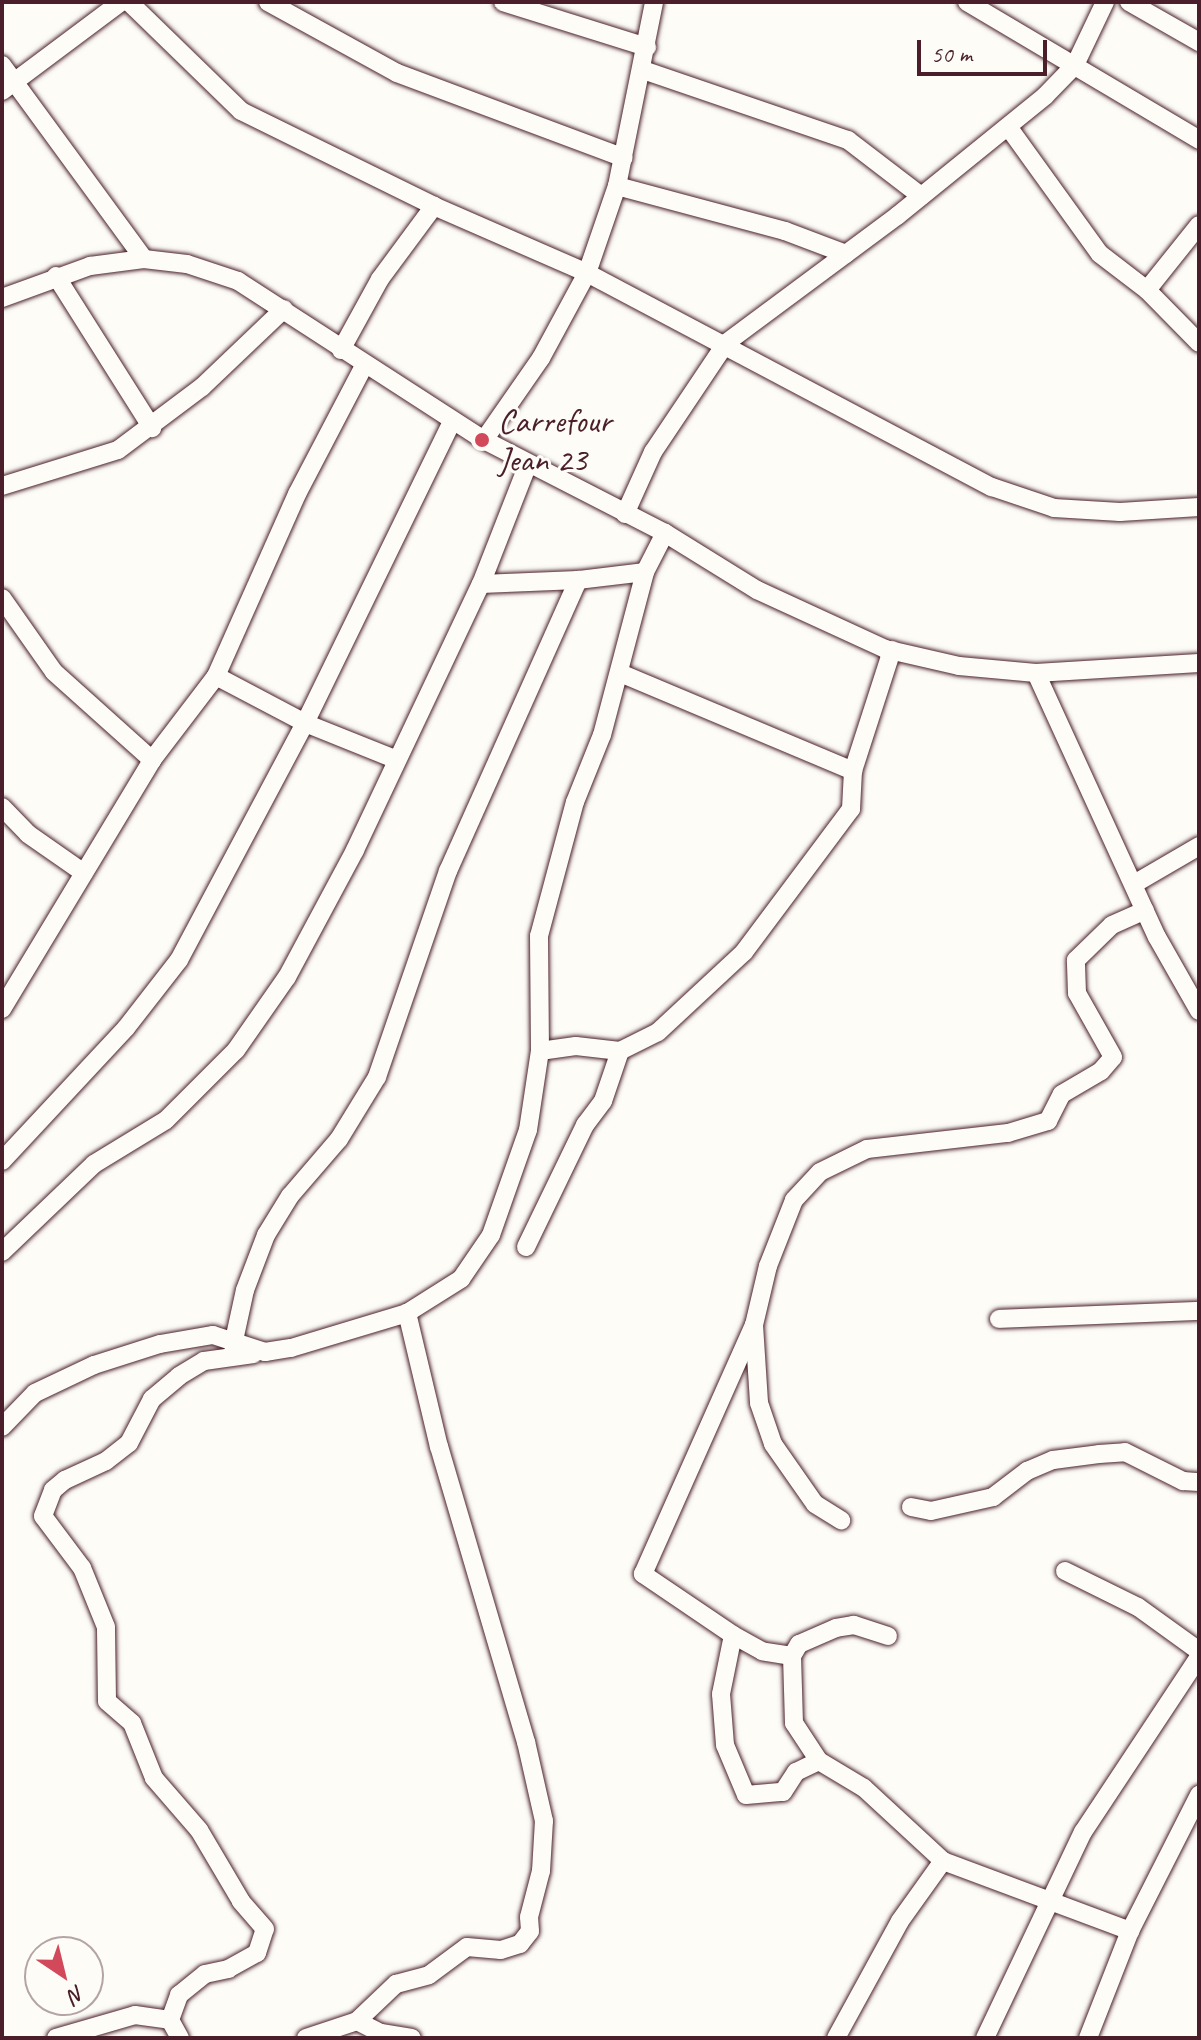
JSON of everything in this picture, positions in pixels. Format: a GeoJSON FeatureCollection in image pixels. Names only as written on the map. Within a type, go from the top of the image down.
{"type":"FeatureCollection","features":[{"type":"Feature","properties":{"kind":"street"},"geometry":{"type":"LineString","coordinates":[[9,86],[121,2]]}},
{"type":"Feature","properties":{"kind":"street"},"geometry":{"type":"LineString","coordinates":[[129,2],[241,111],[434,206],[587,273],[726,343],[992,487],[1054,508],[1120,512],[1199,507]]}},
{"type":"Feature","properties":{"kind":"street"},"geometry":{"type":"LineString","coordinates":[[268,2],[397,73],[624,158]]}},
{"type":"Feature","properties":{"kind":"street"},"geometry":{"type":"LineString","coordinates":[[503,2],[647,47]]}},
{"type":"Feature","properties":{"kind":"street"},"geometry":{"type":"LineString","coordinates":[[484,440],[541,358],[587,273],[624,158],[654,2]]}},
{"type":"Feature","properties":{"kind":"street"},"geometry":{"type":"LineString","coordinates":[[967,2],[1199,140]]}},
{"type":"Feature","properties":{"kind":"street"},"geometry":{"type":"LineString","coordinates":[[625,514],[653,452],[726,343],[1009,128],[1075,65],[1105,2]]}},
{"type":"Feature","properties":{"kind":"street"},"geometry":{"type":"LineString","coordinates":[[1129,2],[1199,42]]}},
{"type":"Feature","properties":{"kind":"street"},"geometry":{"type":"LineString","coordinates":[[2,65],[9,86],[144,259]]}},
{"type":"Feature","properties":{"kind":"street"},"geometry":{"type":"LineString","coordinates":[[643,70],[848,140],[921,196]]}},
{"type":"Feature","properties":{"kind":"street"},"geometry":{"type":"LineString","coordinates":[[1009,128],[1100,254],[1147,290],[1199,343]]}},
{"type":"Feature","properties":{"kind":"street"},"geometry":{"type":"LineString","coordinates":[[617,186],[785,231],[846,254]]}},
{"type":"Feature","properties":{"kind":"street"},"geometry":{"type":"LineString","coordinates":[[341,350],[380,279],[434,206]]}},
{"type":"Feature","properties":{"kind":"street"},"geometry":{"type":"LineString","coordinates":[[1147,290],[1199,225]]}},
{"type":"Feature","properties":{"kind":"street"},"geometry":{"type":"LineString","coordinates":[[2,298],[56,276],[144,259],[187,264],[238,281],[452,422],[665,533],[757,590],[892,650],[959,666],[1036,673],[1197,669]]}},
{"type":"Feature","properties":{"kind":"street"},"geometry":{"type":"LineString","coordinates":[[56,276],[152,428]]}},
{"type":"Feature","properties":{"kind":"street"},"geometry":{"type":"LineString","coordinates":[[2,486],[118,450],[152,428],[284,309]]}},
{"type":"Feature","properties":{"kind":"street"},"geometry":{"type":"LineString","coordinates":[[2,1009],[152,760],[216,676],[297,494],[364,366]]}},
{"type":"Feature","properties":{"kind":"street"},"geometry":{"type":"LineString","coordinates":[[2,1161],[126,1028],[179,960],[305,723],[452,422]]}},
{"type":"Feature","properties":{"kind":"street"},"geometry":{"type":"LineString","coordinates":[[2,1252],[94,1164],[166,1120],[236,1050],[287,977],[481,584],[528,464]]}},
{"type":"Feature","properties":{"kind":"street"},"geometry":{"type":"LineString","coordinates":[[180,2038],[170,2020],[179,1995],[205,1974],[228,1969],[257,1953],[265,1929],[241,1901],[199,1830],[154,1778],[132,1723],[107,1701],[106,1627],[82,1568],[43,1516],[53,1490],[65,1480],[106,1461],[129,1443],[152,1399],[179,1376],[204,1361],[265,1352],[407,1313],[461,1279],[491,1235],[528,1130],[540,1051],[539,936],[575,802],[620,673],[645,572],[665,533]]}},
{"type":"Feature","properties":{"kind":"street"},"geometry":{"type":"LineString","coordinates":[[481,584],[578,580],[645,572]]}},
{"type":"Feature","properties":{"kind":"street"},"geometry":{"type":"LineString","coordinates":[[233,1345],[245,1290],[266,1235],[290,1196],[339,1139],[377,1077],[448,871],[578,580]]}},
{"type":"Feature","properties":{"kind":"street"},"geometry":{"type":"LineString","coordinates":[[2,598],[54,672],[152,760]]}},
{"type":"Feature","properties":{"kind":"street"},"geometry":{"type":"LineString","coordinates":[[540,1051],[576,1046],[620,1051],[658,1032],[744,952],[851,809],[853,771],[892,650]]}},
{"type":"Feature","properties":{"kind":"street"},"geometry":{"type":"LineString","coordinates":[[620,673],[853,771]]}},
{"type":"Feature","properties":{"kind":"street"},"geometry":{"type":"LineString","coordinates":[[1036,673],[1145,910],[1199,1011]]}},
{"type":"Feature","properties":{"kind":"street"},"geometry":{"type":"LineString","coordinates":[[216,676],[305,723],[395,759]]}},
{"type":"Feature","properties":{"kind":"street"},"geometry":{"type":"LineString","coordinates":[[2,807],[28,834],[84,873]]}},
{"type":"Feature","properties":{"kind":"street"},"geometry":{"type":"LineString","coordinates":[[1134,884],[1199,846]]}},
{"type":"Feature","properties":{"kind":"street"},"geometry":{"type":"LineString","coordinates":[[792,1656],[762,1651],[643,1574],[754,1325],[768,1266],[794,1200],[820,1172],[867,1149],[1042,1126],[1062,1094],[1108,1064],[1111,1048],[1077,993],[1073,967],[1082,950],[1112,925],[1145,910]]}},
{"type":"Feature","properties":{"kind":"street"},"geometry":{"type":"LineString","coordinates":[[526,1247],[585,1125],[603,1101],[620,1051]]}},
{"type":"Feature","properties":{"kind":"street"},"geometry":{"type":"LineString","coordinates":[[999,1319],[1199,1311]]}},
{"type":"Feature","properties":{"kind":"street"},"geometry":{"type":"LineString","coordinates":[[306,2038],[357,2021],[396,1984],[429,1975],[467,1947],[501,1950],[520,1944],[530,1931],[543,1851],[544,1821],[526,1742],[439,1447],[407,1313]]}},
{"type":"Feature","properties":{"kind":"street"},"geometry":{"type":"LineString","coordinates":[[754,1325],[759,1403],[773,1444],[815,1504],[841,1520]]}},
{"type":"Feature","properties":{"kind":"street"},"geometry":{"type":"LineString","coordinates":[[2,1427],[35,1393],[94,1365],[160,1344],[213,1335],[233,1345],[265,1352]]}},
{"type":"Feature","properties":{"kind":"street"},"geometry":{"type":"LineString","coordinates":[[911,1507],[931,1511],[993,1497],[1027,1471],[1053,1460],[1099,1454],[1125,1452],[1183,1481],[1199,1482]]}},
{"type":"Feature","properties":{"kind":"street"},"geometry":{"type":"LineString","coordinates":[[985,2038],[1046,1903],[1083,1832],[1199,1654],[1138,1607],[1065,1571]]}},
{"type":"Feature","properties":{"kind":"street"},"geometry":{"type":"LineString","coordinates":[[888,1636],[854,1625],[836,1628],[799,1644],[792,1656],[794,1723],[819,1761],[864,1788],[943,1861],[1046,1903],[1130,1931]]}},
{"type":"Feature","properties":{"kind":"street"},"geometry":{"type":"LineString","coordinates":[[733,1635],[724,1672],[722,1713],[725,1745],[741,1792],[771,1796],[783,1792],[796,1772],[819,1761]]}},
{"type":"Feature","properties":{"kind":"street"},"geometry":{"type":"LineString","coordinates":[[1088,2038],[1130,1931],[1199,1795]]}},
{"type":"Feature","properties":{"kind":"street"},"geometry":{"type":"LineString","coordinates":[[836,2038],[900,1921],[943,1861]]}},
{"type":"Feature","properties":{"kind":"street"},"geometry":{"type":"LineString","coordinates":[[56,2038],[135,2015],[170,2020]]}},
{"type":"Feature","properties":{"kind":"street"},"geometry":{"type":"LineString","coordinates":[[357,2021],[381,2033],[412,2038]]}},
{"type":"Feature","properties":{"kind":"place","name":"Carrefour Jean 23"},"geometry":{"type":"Point","coordinates":[482,440]}}]}
